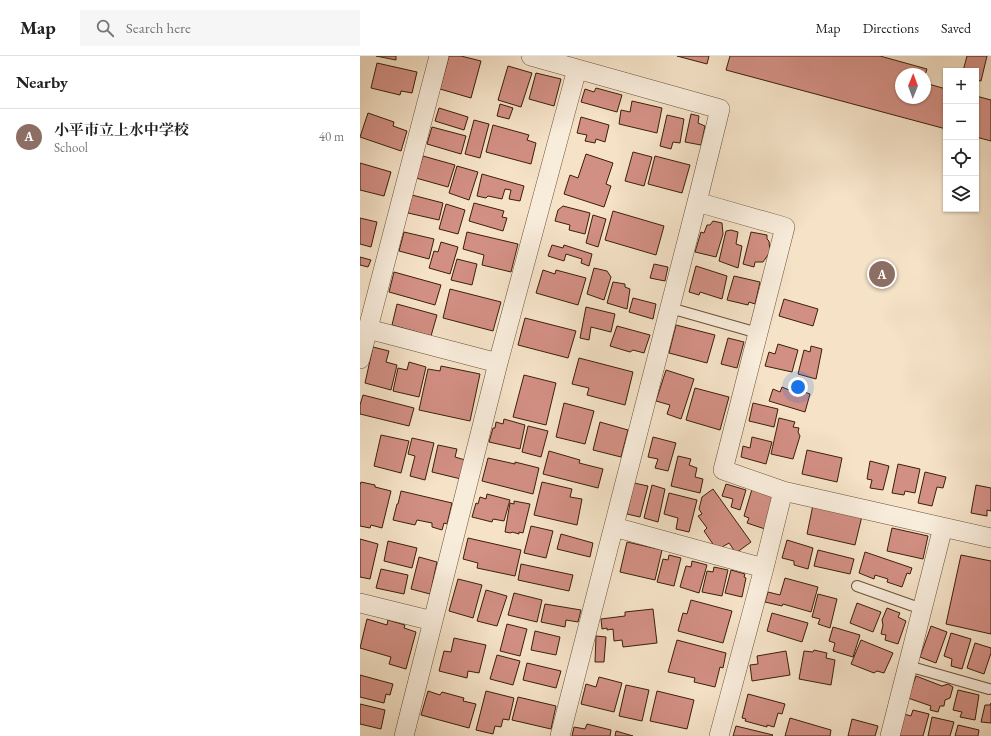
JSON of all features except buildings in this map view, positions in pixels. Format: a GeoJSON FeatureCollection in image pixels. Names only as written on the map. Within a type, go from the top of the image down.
{"type":"FeatureCollection","features":[{"type":"Feature","properties":{"kind":"street"},"geometry":{"type":"LineString","coordinates":[[360,359],[439,56]]}},
{"type":"Feature","properties":{"kind":"street"},"geometry":{"type":"LineString","coordinates":[[535,57],[720,109],[560,736]]}},
{"type":"Feature","properties":{"kind":"street"},"geometry":{"type":"LineString","coordinates":[[404,736],[498,363],[577,69]]}},
{"type":"Feature","properties":{"kind":"street"},"geometry":{"type":"LineString","coordinates":[[697,202],[785,226],[723,470],[783,491],[991,538]]}},
{"type":"Feature","properties":{"kind":"street"},"geometry":{"type":"LineString","coordinates":[[368,329],[498,363]]}},
{"type":"Feature","properties":{"kind":"street"},"geometry":{"type":"LineString","coordinates":[[719,736],[783,491]]}},
{"type":"Feature","properties":{"kind":"street"},"geometry":{"type":"LineString","coordinates":[[614,527],[764,568]]}},
{"type":"Feature","properties":{"kind":"street"},"geometry":{"type":"LineString","coordinates":[[890,736],[943,527]]}},
{"type":"Feature","properties":{"kind":"street"},"geometry":{"type":"LineString","coordinates":[[360,602],[432,622]]}},
{"type":"Feature","properties":{"kind":"lane"},"geometry":{"type":"LineString","coordinates":[[670,308],[758,333]]}},
{"type":"Feature","properties":{"kind":"lane"},"geometry":{"type":"LineString","coordinates":[[857,586],[922,609]]}},
{"type":"Feature","properties":{"kind":"lane"},"geometry":{"type":"LineString","coordinates":[[908,666],[989,689]]}},
{"type":"Feature","properties":{"kind":"place","name":"小平市立上水中学校"},"geometry":{"type":"Point","coordinates":[882,274]}}]}
